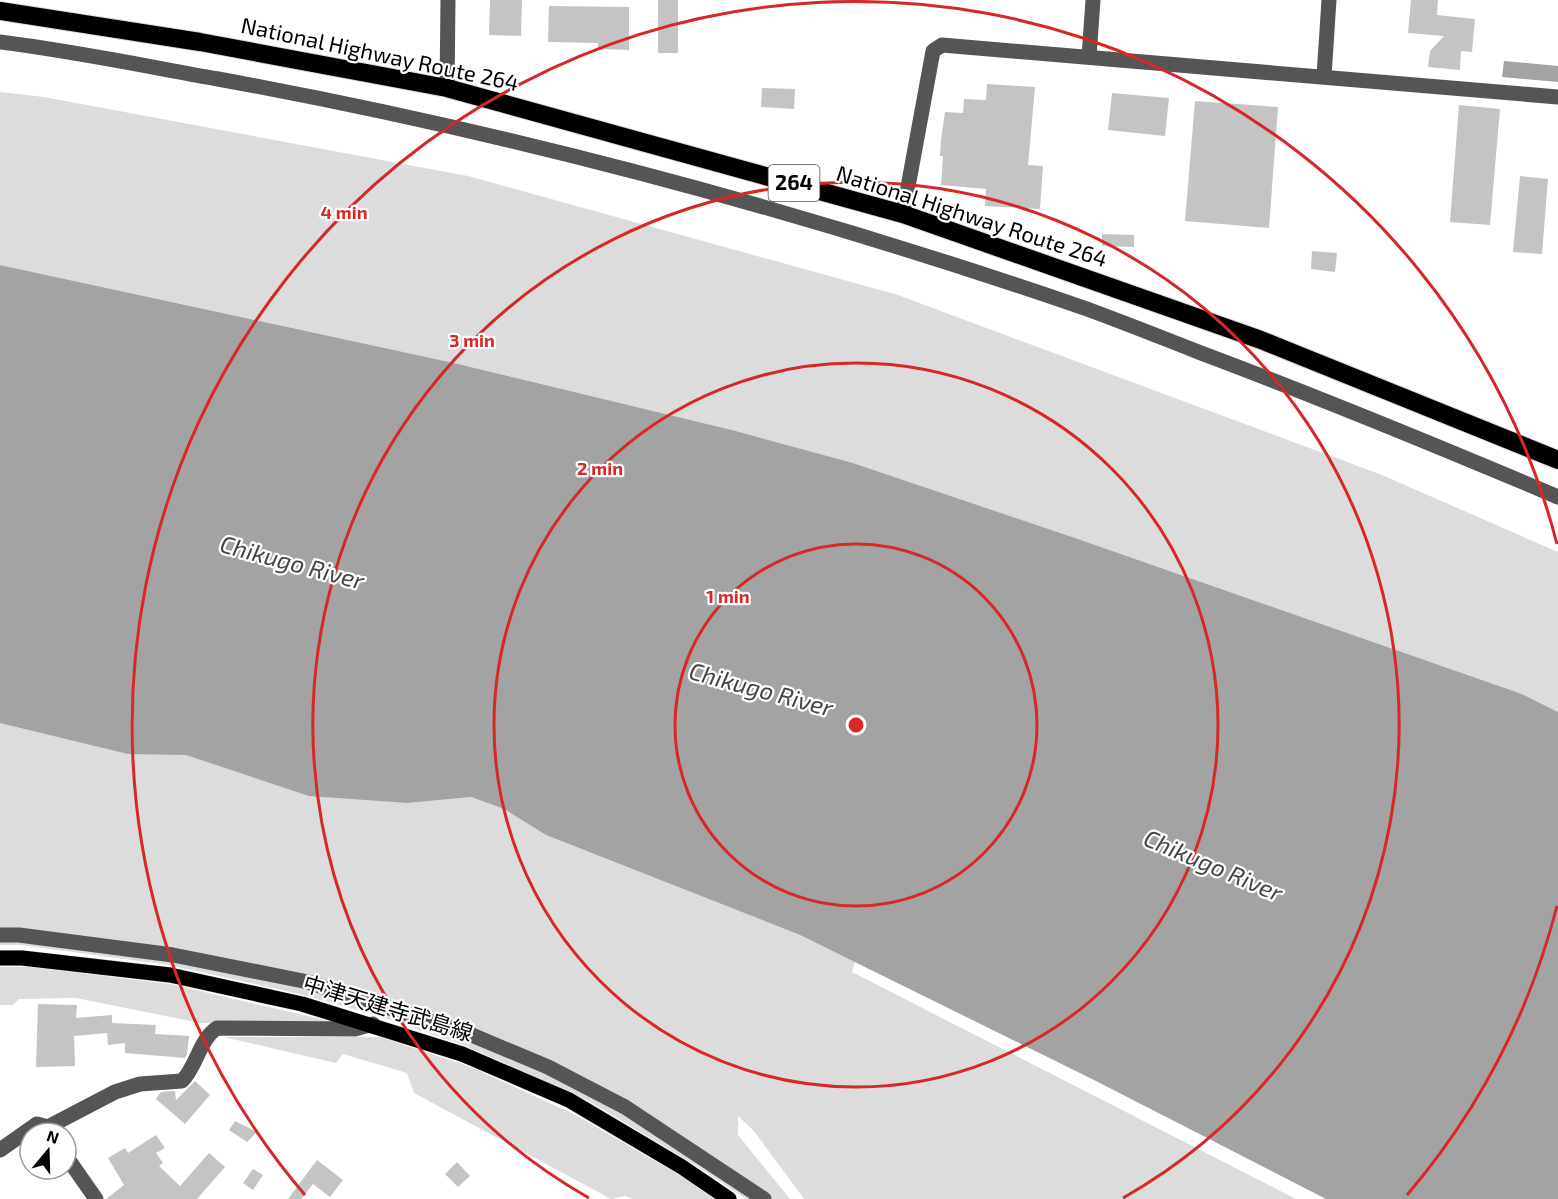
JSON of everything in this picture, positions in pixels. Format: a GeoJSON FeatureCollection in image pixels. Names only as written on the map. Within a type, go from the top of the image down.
{"type":"FeatureCollection","features":[{"type":"Feature","properties":{"kind":"highway","name":"National Highway Route 264"},"geometry":{"type":"LineString","coordinates":[[0,11],[200,42],[447,88],[903,214],[1261,340],[1558,460]]}},
{"type":"Feature","properties":{"kind":"main road","name":"中津天建寺武島線"},"geometry":{"type":"LineString","coordinates":[[0,958],[22,958],[170,975],[302,1004],[373,1024],[462,1054],[569,1100],[682,1167],[729,1199]]}},
{"type":"Feature","properties":{"kind":"street"},"geometry":{"type":"LineString","coordinates":[[447,88],[448,0]]}},
{"type":"Feature","properties":{"kind":"street"},"geometry":{"type":"LineString","coordinates":[[1089,57],[1093,0]]}},
{"type":"Feature","properties":{"kind":"street"},"geometry":{"type":"LineString","coordinates":[[1324,76],[1329,0]]}},
{"type":"Feature","properties":{"kind":"street"},"geometry":{"type":"LineString","coordinates":[[0,42],[50,48],[280,90],[472,130],[666,179],[898,247],[1090,310],[1326,400],[1558,497]]}},
{"type":"Feature","properties":{"kind":"street"},"geometry":{"type":"LineString","coordinates":[[903,214],[933,51],[942,45],[1558,97]]}},
{"type":"Feature","properties":{"kind":"street"},"geometry":{"type":"LineString","coordinates":[[0,935],[19,935],[173,955],[309,982],[467,1033],[548,1067],[626,1107],[765,1199]]}},
{"type":"Feature","properties":{"kind":"street"},"geometry":{"type":"LineString","coordinates":[[65,1121],[115,1092],[140,1084],[182,1081],[190,1073],[208,1034],[217,1028],[355,1029],[373,1024]]}},
{"type":"Feature","properties":{"kind":"street"},"geometry":{"type":"LineString","coordinates":[[0,1150],[18,1137]]}},
{"type":"Feature","properties":{"kind":"street"},"geometry":{"type":"LineString","coordinates":[[78,1173],[96,1199]]}},
{"type":"Feature","properties":{"kind":"shaded area"},"geometry":{"type":"Polygon","coordinates":[[[0,92],[44,97],[468,176],[898,295],[1382,475],[1558,552],[1558,712],[1522,694],[853,463],[732,430],[454,363],[0,265],[0,92]]]}},
{"type":"Feature","properties":{"kind":"shaded area"},"geometry":{"type":"Polygon","coordinates":[[[0,715],[217,735],[408,803],[471,797],[504,809],[546,835],[800,935],[855,962],[852,972],[1296,1199],[804,1199],[754,1131],[738,1116],[738,1135],[790,1199],[773,1199],[626,1101],[310,977],[0,930],[0,715]]]}},
{"type":"Feature","properties":{"kind":"shaded area"},"geometry":{"type":"Polygon","coordinates":[[[21,940],[172,959],[308,987],[468,1038],[549,1072],[626,1112],[757,1199],[746,1199],[700,1168],[587,1100],[466,1046],[376,1015],[295,993],[169,965],[20,945],[0,945],[0,941],[21,940]]]}},
{"type":"Feature","properties":{"kind":"shaded area"},"geometry":{"type":"Polygon","coordinates":[[[0,967],[30,967],[170,984],[342,1024],[200,1023],[76,998],[19,999],[13,1005],[0,1005],[0,967]]]}},
{"type":"Feature","properties":{"kind":"shaded area"},"geometry":{"type":"Polygon","coordinates":[[[224,1037],[380,1037],[471,1067],[574,1114],[686,1179],[714,1199],[633,1199],[625,1196],[611,1199],[414,1093],[407,1073],[343,1054],[336,1063],[224,1037]]]}},
{"type":"Feature","properties":{"kind":"water"},"geometry":{"type":"Polygon","coordinates":[[[1504,61],[1558,66],[1558,82],[1502,77],[1504,61]]]}},
{"type":"Feature","properties":{"kind":"water","name":"Chikugo River"},"geometry":{"type":"Polygon","coordinates":[[[0,265],[454,363],[732,430],[853,463],[1522,694],[1558,712],[1558,1199],[1326,1199],[1094,1080],[800,935],[546,835],[504,809],[471,797],[408,803],[309,796],[186,755],[128,754],[0,723],[0,265]]]}},
{"type":"Feature","properties":{"kind":"building"},"geometry":{"type":"Polygon","coordinates":[[[490,0],[522,0],[521,36],[489,35],[490,0]]]}},
{"type":"Feature","properties":{"kind":"building"},"geometry":{"type":"Polygon","coordinates":[[[658,0],[678,0],[678,53],[658,53],[658,0]]]}},
{"type":"Feature","properties":{"kind":"building"},"geometry":{"type":"Polygon","coordinates":[[[1411,0],[1438,0],[1437,15],[1475,19],[1472,52],[1461,51],[1460,70],[1428,67],[1430,51],[1444,36],[1408,33],[1411,0]]]}},
{"type":"Feature","properties":{"kind":"building"},"geometry":{"type":"Polygon","coordinates":[[[549,6],[629,7],[629,50],[598,49],[598,43],[548,42],[549,6]]]}},
{"type":"Feature","properties":{"kind":"building"},"geometry":{"type":"Polygon","coordinates":[[[987,84],[1035,87],[1028,165],[1043,166],[1040,209],[985,206],[986,189],[941,185],[943,156],[940,156],[945,112],[963,113],[964,99],[986,100],[987,84]]]}},
{"type":"Feature","properties":{"kind":"building"},"geometry":{"type":"Polygon","coordinates":[[[762,88],[795,89],[794,109],[761,107],[762,88]]]}},
{"type":"Feature","properties":{"kind":"building"},"geometry":{"type":"Polygon","coordinates":[[[1112,93],[1169,98],[1165,136],[1108,130],[1112,93]]]}},
{"type":"Feature","properties":{"kind":"building"},"geometry":{"type":"Polygon","coordinates":[[[1195,101],[1278,107],[1269,228],[1185,221],[1195,101]]]}},
{"type":"Feature","properties":{"kind":"building"},"geometry":{"type":"Polygon","coordinates":[[[1459,105],[1500,109],[1490,225],[1450,222],[1459,105]]]}},
{"type":"Feature","properties":{"kind":"building"},"geometry":{"type":"Polygon","coordinates":[[[1520,176],[1548,179],[1542,254],[1513,252],[1520,176]]]}},
{"type":"Feature","properties":{"kind":"building"},"geometry":{"type":"Polygon","coordinates":[[[1102,234],[1134,235],[1134,247],[1102,246],[1102,234]]]}},
{"type":"Feature","properties":{"kind":"building"},"geometry":{"type":"Polygon","coordinates":[[[1312,251],[1337,253],[1335,272],[1311,269],[1312,251]]]}},
{"type":"Feature","properties":{"kind":"building"},"geometry":{"type":"Polygon","coordinates":[[[38,1004],[77,1005],[76,1018],[112,1015],[112,1023],[156,1025],[155,1034],[189,1036],[187,1054],[185,1058],[125,1053],[125,1043],[108,1045],[107,1033],[74,1036],[75,1066],[36,1067],[38,1004]]]}},
{"type":"Feature","properties":{"kind":"building"},"geometry":{"type":"Polygon","coordinates":[[[195,1081],[210,1095],[185,1124],[156,1099],[161,1092],[175,1091],[176,1100],[195,1081]]]}},
{"type":"Feature","properties":{"kind":"building"},"geometry":{"type":"Polygon","coordinates":[[[235,1121],[257,1132],[247,1142],[229,1130],[235,1121]]]}},
{"type":"Feature","properties":{"kind":"building"},"geometry":{"type":"Polygon","coordinates":[[[156,1135],[165,1148],[156,1153],[163,1163],[159,1166],[180,1186],[209,1153],[225,1167],[197,1199],[106,1199],[124,1185],[108,1158],[125,1148],[128,1153],[156,1135]]]}},
{"type":"Feature","properties":{"kind":"building"},"geometry":{"type":"Polygon","coordinates":[[[317,1160],[343,1180],[330,1197],[313,1184],[301,1199],[288,1199],[317,1160]]]}},
{"type":"Feature","properties":{"kind":"building"},"geometry":{"type":"Polygon","coordinates":[[[457,1162],[470,1176],[458,1187],[445,1174],[457,1162]]]}},
{"type":"Feature","properties":{"kind":"building"},"geometry":{"type":"Polygon","coordinates":[[[253,1169],[263,1175],[253,1190],[243,1183],[253,1169]]]}}]}
